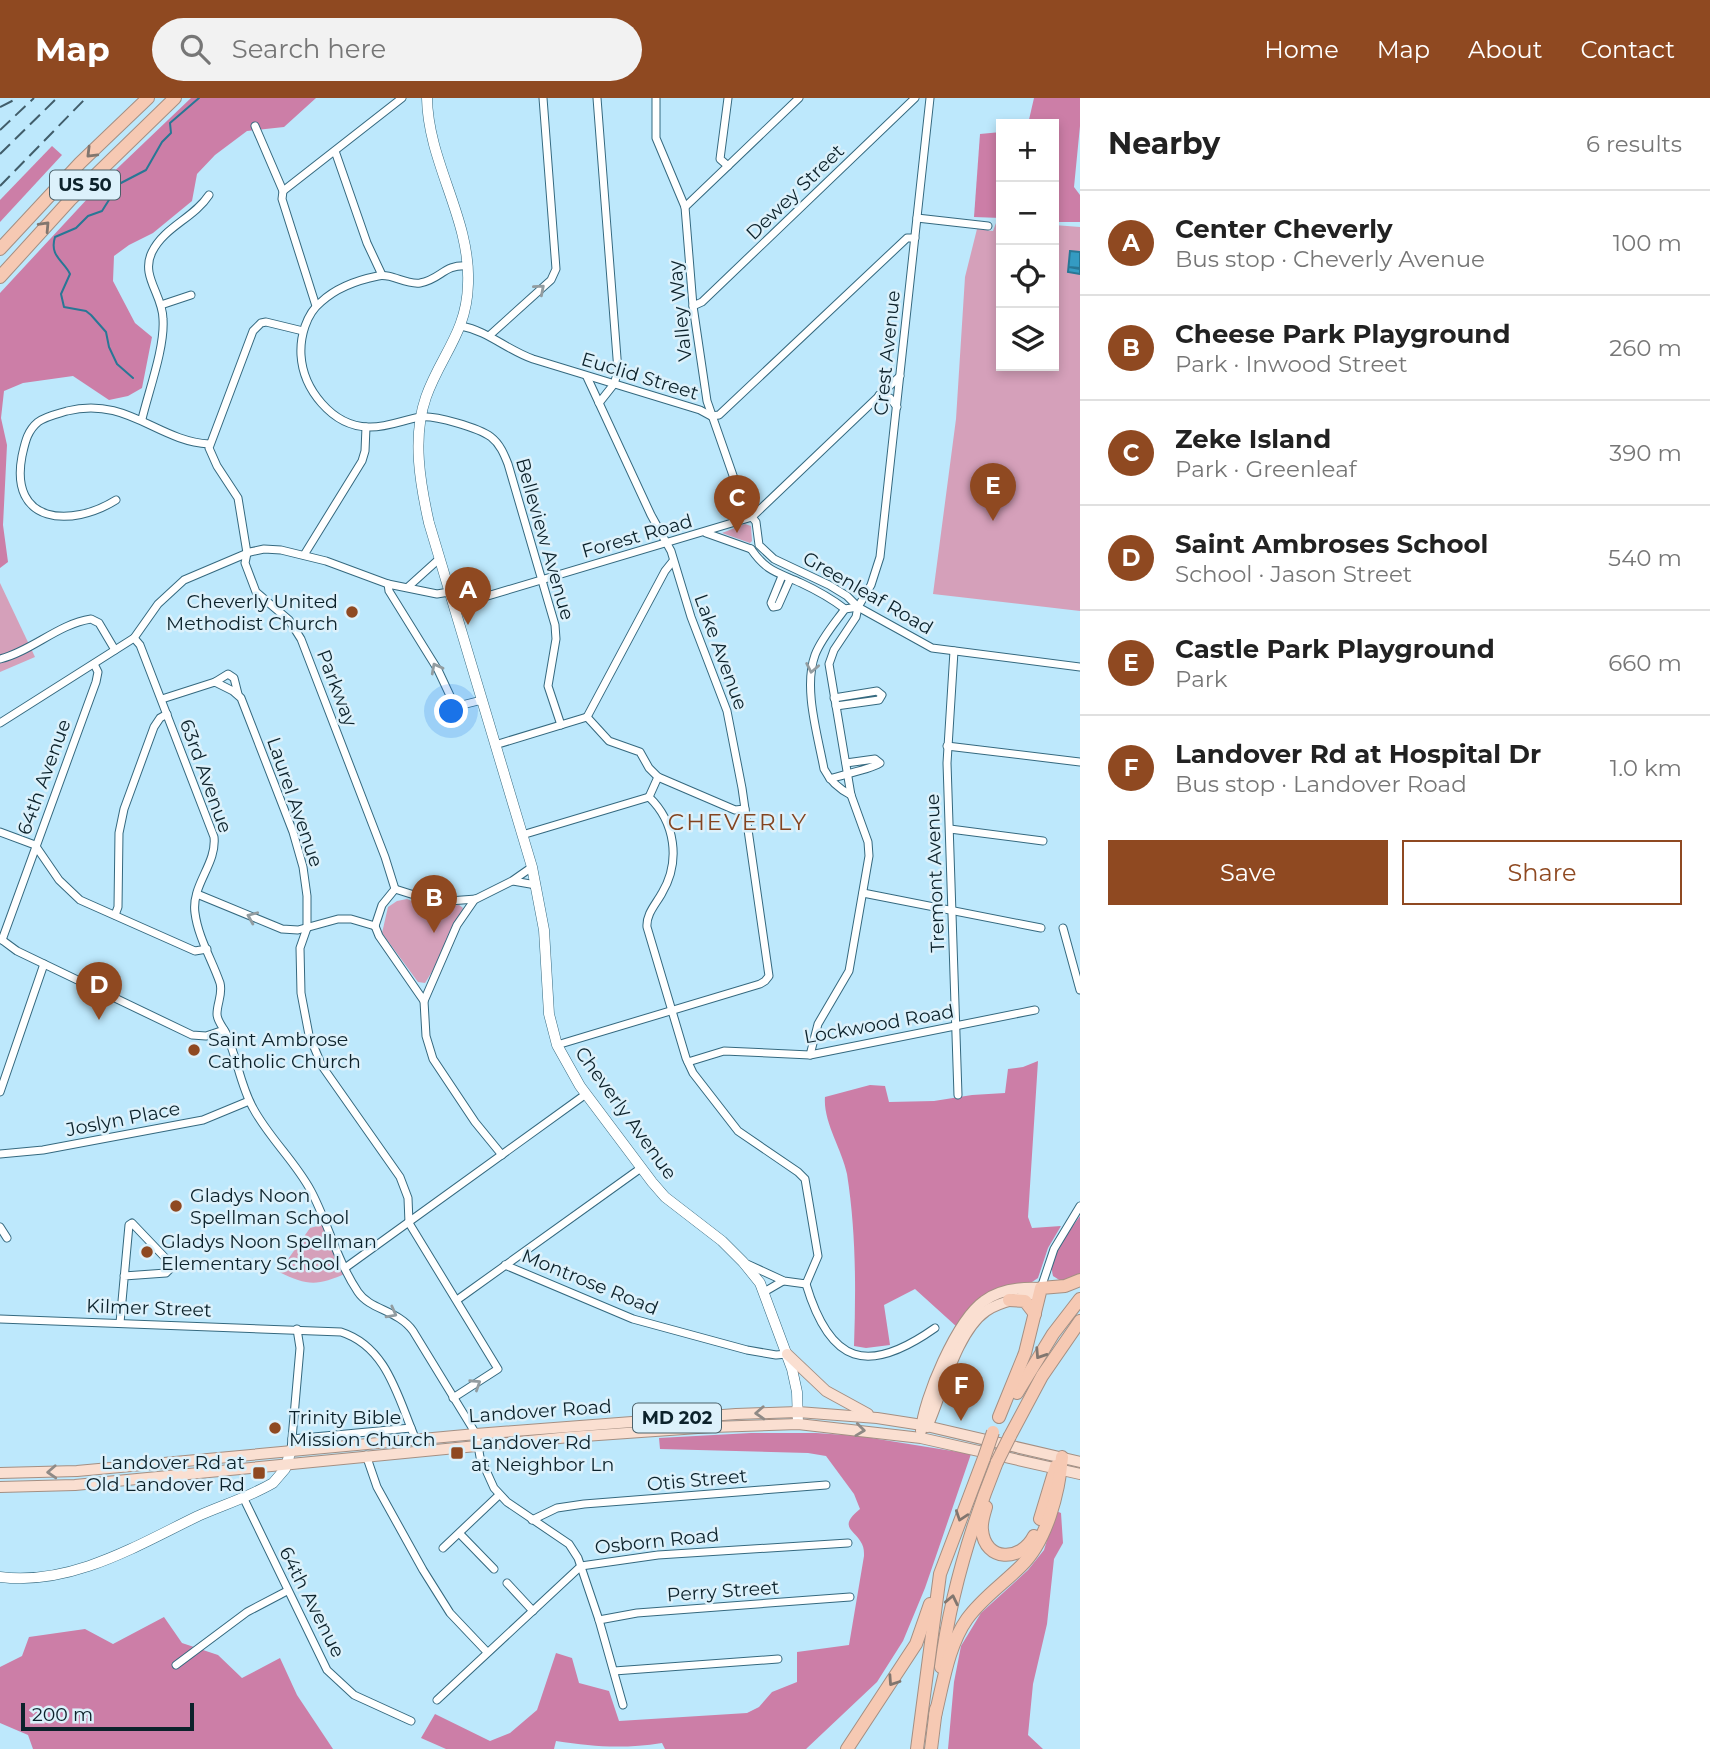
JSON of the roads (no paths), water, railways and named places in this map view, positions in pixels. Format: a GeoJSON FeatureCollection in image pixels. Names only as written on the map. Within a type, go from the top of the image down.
{"type":"FeatureCollection","features":[{"type":"Feature","properties":{"kind":"highway","name":"US 50"},"geometry":{"type":"LineString","coordinates":[[0,248],[148,98]]}},
{"type":"Feature","properties":{"kind":"highway","name":"US 50"},"geometry":{"type":"LineString","coordinates":[[0,277],[71,200],[175,98]]}},
{"type":"Feature","properties":{"kind":"highway"},"geometry":{"type":"LineString","coordinates":[[846,1749],[916,1644],[993,1432],[1020,1369],[1041,1288],[1065,1286],[1080,1280]]}},
{"type":"Feature","properties":{"kind":"highway"},"geometry":{"type":"LineString","coordinates":[[999,1417],[1080,1299]]}},
{"type":"Feature","properties":{"kind":"highway"},"geometry":{"type":"LineString","coordinates":[[1009,1300],[1026,1301],[1035,1314]]}},
{"type":"Feature","properties":{"kind":"highway"},"geometry":{"type":"LineString","coordinates":[[931,1749],[948,1621],[968,1537],[995,1466],[1010,1436],[1042,1376],[1080,1321]]}},
{"type":"Feature","properties":{"kind":"highway"},"geometry":{"type":"LineString","coordinates":[[995,1466],[982,1525],[983,1534],[991,1549],[1003,1555],[1011,1555],[1025,1549],[1034,1537],[1059,1465]]}},
{"type":"Feature","properties":{"kind":"highway"},"geometry":{"type":"LineString","coordinates":[[935,1716],[949,1661],[962,1626],[985,1597],[1020,1567],[1035,1550],[1045,1532],[1059,1465]]}},
{"type":"Feature","properties":{"kind":"highway"},"geometry":{"type":"LineString","coordinates":[[917,1749],[940,1574]]}},
{"type":"Feature","properties":{"kind":"main road"},"geometry":{"type":"LineString","coordinates":[[925,1426],[951,1365],[971,1327],[987,1310],[1009,1300],[1033,1295],[1041,1288]]}},
{"type":"Feature","properties":{"kind":"main road"},"geometry":{"type":"LineString","coordinates":[[921,1438],[939,1370],[970,1314],[982,1302],[997,1294],[1014,1289],[1041,1288]]}},
{"type":"Feature","properties":{"kind":"main road"},"geometry":{"type":"LineString","coordinates":[[786,1354],[826,1391],[877,1418]]}},
{"type":"Feature","properties":{"kind":"main road"},"geometry":{"type":"LineString","coordinates":[[936,1404],[941,1421],[955,1432]]}},
{"type":"Feature","properties":{"kind":"main road","name":"Landover Road"},"geometry":{"type":"LineString","coordinates":[[0,1487],[75,1485],[366,1455],[477,1439],[722,1415],[798,1412],[877,1418],[955,1432],[1080,1474]]}},
{"type":"Feature","properties":{"kind":"main road","name":"Landover Road"},"geometry":{"type":"LineString","coordinates":[[0,1473],[78,1471],[291,1445],[798,1424],[921,1438],[1059,1465],[1080,1462]]}},
{"type":"Feature","properties":{"kind":"street"},"geometry":{"type":"LineString","coordinates":[[283,191],[402,98]]}},
{"type":"Feature","properties":{"kind":"street","name":"Cheverly Avenue"},"geometry":{"type":"LineString","coordinates":[[427,98],[427,115],[434,149],[459,223],[468,266],[467,300],[461,326],[430,387],[421,417],[421,479],[439,559],[532,867],[544,930],[549,1014],[557,1045],[586,1094],[665,1197],[722,1241],[744,1262],[764,1292],[795,1381],[798,1424]]}},
{"type":"Feature","properties":{"kind":"street"},"geometry":{"type":"LineString","coordinates":[[490,335],[551,280],[556,269],[543,98]]}},
{"type":"Feature","properties":{"kind":"street"},"geometry":{"type":"LineString","coordinates":[[597,98],[618,371],[614,384],[598,403]]}},
{"type":"Feature","properties":{"kind":"street","name":"Valley Way"},"geometry":{"type":"LineString","coordinates":[[656,98],[655,130],[658,146],[685,207],[693,306],[711,416],[744,507],[752,517]]}},
{"type":"Feature","properties":{"kind":"street"},"geometry":{"type":"LineString","coordinates":[[727,166],[720,159],[728,98]]}},
{"type":"Feature","properties":{"kind":"street"},"geometry":{"type":"LineString","coordinates":[[685,207],[799,98]]}},
{"type":"Feature","properties":{"kind":"street","name":"Dewey Street"},"geometry":{"type":"LineString","coordinates":[[693,306],[702,302],[915,98]]}},
{"type":"Feature","properties":{"kind":"street","name":"Crest Avenue"},"geometry":{"type":"LineString","coordinates":[[810,1055],[818,1024],[849,971],[869,849],[851,794],[830,658],[856,617],[880,558],[930,98]]}},
{"type":"Feature","properties":{"kind":"street"},"geometry":{"type":"LineString","coordinates":[[255,126],[283,191],[282,199],[316,306]]}},
{"type":"Feature","properties":{"kind":"street"},"geometry":{"type":"LineString","coordinates":[[335,150],[367,243],[382,275]]}},
{"type":"Feature","properties":{"kind":"street"},"geometry":{"type":"LineString","coordinates":[[142,419],[163,332],[162,306],[148,271],[152,252],[161,238],[201,206],[209,195]]}},
{"type":"Feature","properties":{"kind":"street"},"geometry":{"type":"LineString","coordinates":[[917,218],[988,226]]}},
{"type":"Feature","properties":{"kind":"street","name":"Euclid Street"},"geometry":{"type":"LineString","coordinates":[[461,326],[490,335],[522,355],[700,410],[711,416],[719,415],[907,238],[915,238]]}},
{"type":"Feature","properties":{"kind":"street"},"geometry":{"type":"LineString","coordinates":[[421,417],[366,427],[333,413],[314,395],[303,370],[303,331],[316,306],[340,288],[382,275],[418,283],[435,278],[452,266],[468,266]]}},
{"type":"Feature","properties":{"kind":"street"},"geometry":{"type":"LineString","coordinates":[[162,306],[191,295]]}},
{"type":"Feature","properties":{"kind":"street"},"geometry":{"type":"LineString","coordinates":[[116,500],[100,509],[63,517],[45,514],[36,509],[25,497],[20,483],[28,435],[37,423],[44,418],[86,407],[142,419],[184,439],[209,444],[256,326],[266,323],[303,331]]}},
{"type":"Feature","properties":{"kind":"street","name":"Forest Road"},"geometry":{"type":"LineString","coordinates":[[454,606],[752,517],[901,375]]}},
{"type":"Feature","properties":{"kind":"street","name":"Lake Avenue"},"geometry":{"type":"LineString","coordinates":[[587,377],[671,551],[727,711],[769,970],[768,978],[760,984],[671,1010]]}},
{"type":"Feature","properties":{"kind":"street"},"geometry":{"type":"LineString","coordinates":[[879,395],[890,398],[897,408]]}},
{"type":"Feature","properties":{"kind":"street","name":"Belleview Avenue"},"geometry":{"type":"LineString","coordinates":[[421,417],[466,426],[490,436],[508,464],[556,632],[548,686],[561,725]]}},
{"type":"Feature","properties":{"kind":"street"},"geometry":{"type":"LineString","coordinates":[[304,555],[362,461],[366,427]]}},
{"type":"Feature","properties":{"kind":"street","name":"Parkway"},"geometry":{"type":"LineString","coordinates":[[209,444],[213,459],[238,498],[247,553],[245,563],[256,592],[289,620],[301,639],[395,889]]}},
{"type":"Feature","properties":{"kind":"street"},"geometry":{"type":"LineString","coordinates":[[702,533],[719,536],[751,549],[759,545],[756,522],[752,517]]}},
{"type":"Feature","properties":{"kind":"street","name":"Greenleaf Road"},"geometry":{"type":"LineString","coordinates":[[759,545],[774,559],[829,585],[847,596],[858,607],[932,648],[1080,667]]}},
{"type":"Feature","properties":{"kind":"street"},"geometry":{"type":"LineString","coordinates":[[0,723],[134,638],[158,604],[176,586],[247,553],[272,549],[304,555],[388,584],[437,594],[449,592]]}},
{"type":"Feature","properties":{"kind":"street","name":"Greenleaf Road"},"geometry":{"type":"LineString","coordinates":[[751,549],[764,567],[815,590],[845,610]]}},
{"type":"Feature","properties":{"kind":"street"},"geometry":{"type":"LineString","coordinates":[[408,587],[439,559]]}},
{"type":"Feature","properties":{"kind":"street"},"geometry":{"type":"LineString","coordinates":[[495,746],[587,717],[665,571],[673,561]]}},
{"type":"Feature","properties":{"kind":"street"},"geometry":{"type":"LineString","coordinates":[[782,576],[771,603],[773,607],[778,606],[790,579]]}},
{"type":"Feature","properties":{"kind":"street"},"geometry":{"type":"LineString","coordinates":[[388,584],[389,591],[438,670],[453,702],[462,705],[482,700]]}},
{"type":"Feature","properties":{"kind":"street"},"geometry":{"type":"LineString","coordinates":[[851,794],[830,779],[824,769],[810,673],[815,653],[845,610],[858,607]]}},
{"type":"Feature","properties":{"kind":"street"},"geometry":{"type":"LineString","coordinates":[[0,659],[14,655],[76,623],[91,619],[99,623],[116,650]]}},
{"type":"Feature","properties":{"kind":"street","name":"63rd Avenue"},"geometry":{"type":"LineString","coordinates":[[134,638],[140,645],[162,699],[214,837],[213,856],[197,894],[195,916],[221,988],[217,1015],[249,1101],[304,1178],[345,1268],[362,1296],[405,1321],[477,1439],[489,1479],[499,1495]]}},
{"type":"Feature","properties":{"kind":"street","name":"Tremont Avenue"},"geometry":{"type":"LineString","coordinates":[[954,651],[947,746],[958,1095]]}},
{"type":"Feature","properties":{"kind":"street","name":"64th Avenue"},"geometry":{"type":"LineString","coordinates":[[1,940],[96,682],[94,664]]}},
{"type":"Feature","properties":{"kind":"street"},"geometry":{"type":"LineString","coordinates":[[162,699],[215,682],[225,674],[232,676],[238,694]]}},
{"type":"Feature","properties":{"kind":"street"},"geometry":{"type":"LineString","coordinates":[[215,682],[238,694]]}},
{"type":"Feature","properties":{"kind":"street"},"geometry":{"type":"LineString","coordinates":[[877,691],[882,695],[879,699],[835,702],[877,691]]}},
{"type":"Feature","properties":{"kind":"street","name":"Laurel Avenue"},"geometry":{"type":"LineString","coordinates":[[238,694],[300,853],[307,896],[307,928],[300,948],[301,993],[309,1035],[322,1066],[400,1177],[408,1198],[409,1223],[498,1369],[453,1398]]}},
{"type":"Feature","properties":{"kind":"street"},"geometry":{"type":"LineString","coordinates":[[116,915],[118,844],[124,810],[154,727],[160,718],[167,714]]}},
{"type":"Feature","properties":{"kind":"street"},"geometry":{"type":"LineString","coordinates":[[587,717],[609,741],[640,752],[649,768],[659,777],[736,810],[745,809]]}},
{"type":"Feature","properties":{"kind":"street"},"geometry":{"type":"LineString","coordinates":[[947,746],[1080,762]]}},
{"type":"Feature","properties":{"kind":"street"},"geometry":{"type":"LineString","coordinates":[[830,779],[848,772],[876,767],[880,763],[875,759],[846,763]]}},
{"type":"Feature","properties":{"kind":"street"},"geometry":{"type":"LineString","coordinates":[[522,835],[649,797],[659,777]]}},
{"type":"Feature","properties":{"kind":"street"},"geometry":{"type":"LineString","coordinates":[[649,797],[666,821],[674,846],[669,880],[646,922],[688,1062],[693,1073],[738,1131],[798,1171],[805,1179],[818,1256],[806,1284],[825,1331],[839,1347],[848,1352],[869,1355],[892,1352],[935,1328]]}},
{"type":"Feature","properties":{"kind":"street"},"geometry":{"type":"LineString","coordinates":[[950,829],[1043,841]]}},
{"type":"Feature","properties":{"kind":"street"},"geometry":{"type":"LineString","coordinates":[[0,832],[35,845],[45,862],[74,895],[195,951],[207,949]]}},
{"type":"Feature","properties":{"kind":"street"},"geometry":{"type":"LineString","coordinates":[[424,1001],[379,936],[375,926],[382,905],[395,889],[430,900],[476,899],[512,881],[532,867]]}},
{"type":"Feature","properties":{"kind":"street"},"geometry":{"type":"LineString","coordinates":[[512,881],[536,885]]}},
{"type":"Feature","properties":{"kind":"street"},"geometry":{"type":"LineString","coordinates":[[863,893],[1041,928]]}},
{"type":"Feature","properties":{"kind":"street"},"geometry":{"type":"LineString","coordinates":[[197,894],[282,929],[307,928],[338,919],[351,919],[375,926]]}},
{"type":"Feature","properties":{"kind":"street"},"geometry":{"type":"LineString","coordinates":[[476,899],[457,925],[424,1001],[426,1036],[433,1059],[468,1112],[502,1155]]}},
{"type":"Feature","properties":{"kind":"street"},"geometry":{"type":"LineString","coordinates":[[1063,928],[1080,989]]}},
{"type":"Feature","properties":{"kind":"street"},"geometry":{"type":"LineString","coordinates":[[1,940],[10,948],[192,1035],[206,1036],[224,1030]]}},
{"type":"Feature","properties":{"kind":"street"},"geometry":{"type":"LineString","coordinates":[[0,1092],[44,964]]}},
{"type":"Feature","properties":{"kind":"street"},"geometry":{"type":"LineString","coordinates":[[557,1045],[671,1010]]}},
{"type":"Feature","properties":{"kind":"street","name":"Lockwood Road"},"geometry":{"type":"LineString","coordinates":[[688,1062],[724,1051],[810,1055],[1035,1010]]}},
{"type":"Feature","properties":{"kind":"street"},"geometry":{"type":"LineString","coordinates":[[345,1268],[586,1094]]}},
{"type":"Feature","properties":{"kind":"street","name":"Joslyn Place"},"geometry":{"type":"LineString","coordinates":[[0,1154],[68,1146],[202,1120],[249,1101]]}},
{"type":"Feature","properties":{"kind":"street"},"geometry":{"type":"LineString","coordinates":[[457,1300],[641,1168]]}},
{"type":"Feature","properties":{"kind":"street"},"geometry":{"type":"LineString","coordinates":[[1041,1288],[1054,1250],[1080,1206]]}},
{"type":"Feature","properties":{"kind":"street"},"geometry":{"type":"LineString","coordinates":[[120,1323],[124,1276],[129,1226],[132,1223],[173,1266],[166,1273],[124,1276]]}},
{"type":"Feature","properties":{"kind":"street"},"geometry":{"type":"LineString","coordinates":[[0,1227],[7,1238]]}},
{"type":"Feature","properties":{"kind":"street"},"geometry":{"type":"LineString","coordinates":[[744,1262],[784,1280],[806,1284]]}},
{"type":"Feature","properties":{"kind":"street","name":"Montrose Road"},"geometry":{"type":"LineString","coordinates":[[505,1265],[633,1320],[747,1350],[786,1354]]}},
{"type":"Feature","properties":{"kind":"street"},"geometry":{"type":"LineString","coordinates":[[764,1292],[784,1280]]}},
{"type":"Feature","properties":{"kind":"street","name":"Kilmer Street"},"geometry":{"type":"LineString","coordinates":[[0,1319],[297,1329]]}},
{"type":"Feature","properties":{"kind":"street"},"geometry":{"type":"LineString","coordinates":[[0,1577],[32,1579],[60,1576],[273,1483],[282,1474],[291,1445],[300,1348],[297,1329],[341,1332],[366,1345],[386,1369],[416,1440]]}},
{"type":"Feature","properties":{"kind":"street"},"geometry":{"type":"LineString","coordinates":[[291,1445],[411,1428]]}},
{"type":"Feature","properties":{"kind":"street"},"geometry":{"type":"LineString","coordinates":[[366,1455],[377,1487],[429,1581],[450,1613],[487,1653]]}},
{"type":"Feature","properties":{"kind":"street","name":"Otis Street"},"geometry":{"type":"LineString","coordinates":[[532,1520],[557,1508],[584,1504],[826,1485]]}},
{"type":"Feature","properties":{"kind":"street"},"geometry":{"type":"LineString","coordinates":[[443,1548],[499,1495],[569,1544],[582,1566],[623,1705]]}},
{"type":"Feature","properties":{"kind":"street","name":"64th Avenue"},"geometry":{"type":"LineString","coordinates":[[243,1497],[323,1664],[359,1698],[411,1721]]}},
{"type":"Feature","properties":{"kind":"street"},"geometry":{"type":"LineString","coordinates":[[460,1534],[494,1569]]}},
{"type":"Feature","properties":{"kind":"street","name":"Osborn Road"},"geometry":{"type":"LineString","coordinates":[[438,1700],[582,1566],[658,1555],[848,1542]]}},
{"type":"Feature","properties":{"kind":"street"},"geometry":{"type":"LineString","coordinates":[[507,1583],[533,1611]]}},
{"type":"Feature","properties":{"kind":"street"},"geometry":{"type":"LineString","coordinates":[[176,1665],[247,1612],[287,1591]]}},
{"type":"Feature","properties":{"kind":"street","name":"Perry Street"},"geometry":{"type":"LineString","coordinates":[[599,1620],[637,1613],[850,1597]]}},
{"type":"Feature","properties":{"kind":"street"},"geometry":{"type":"LineString","coordinates":[[614,1671],[778,1659]]}},
{"type":"Feature","properties":{"kind":"water"},"geometry":{"type":"Polygon","coordinates":[[[1070,251],[1080,252],[1080,268],[1069,267],[1080,269],[1080,274],[1068,272],[1070,251]]]}},
{"type":"Feature","properties":{"kind":"waterway"},"geometry":{"type":"LineString","coordinates":[[133,378],[117,364],[106,332],[91,315],[86,311],[64,307],[61,294],[70,274],[56,254],[55,237],[76,228],[88,216],[102,211],[119,184],[146,170],[162,142],[171,133],[170,123],[199,98]]}},
{"type":"Feature","properties":{"kind":"railway"},"geometry":{"type":"LineString","coordinates":[[0,107],[18,98]]}},
{"type":"Feature","properties":{"kind":"railway"},"geometry":{"type":"LineString","coordinates":[[0,130],[34,98]]}},
{"type":"Feature","properties":{"kind":"railway"},"geometry":{"type":"LineString","coordinates":[[0,154],[57,98]]}},
{"type":"Feature","properties":{"kind":"railway"},"geometry":{"type":"LineString","coordinates":[[0,186],[86,98]]}},
{"type":"Feature","properties":{"kind":"place","name":"Castle Park Playground"},"geometry":{"type":"Point","coordinates":[993,521]}},
{"type":"Feature","properties":{"kind":"place","name":"Zeke Island"},"geometry":{"type":"Point","coordinates":[737,533]}},
{"type":"Feature","properties":{"kind":"place","name":"Cheverly United Methodist Church"},"geometry":{"type":"Point","coordinates":[352,612]}},
{"type":"Feature","properties":{"kind":"place","name":"Center Cheverly"},"geometry":{"type":"Point","coordinates":[468,625]}},
{"type":"Feature","properties":{"kind":"place","name":"Cheese Park Playground"},"geometry":{"type":"Point","coordinates":[434,933]}},
{"type":"Feature","properties":{"kind":"place","name":"Saint Ambroses School"},"geometry":{"type":"Point","coordinates":[99,1020]}},
{"type":"Feature","properties":{"kind":"place","name":"Saint Ambrose Catholic Church"},"geometry":{"type":"Point","coordinates":[194,1050]}},
{"type":"Feature","properties":{"kind":"place","name":"Gladys Noon Spellman School"},"geometry":{"type":"Point","coordinates":[176,1206]}},
{"type":"Feature","properties":{"kind":"place","name":"Gladys Noon Spellman Elementary School"},"geometry":{"type":"Point","coordinates":[147,1252]}},
{"type":"Feature","properties":{"kind":"place","name":"Landover Rd at Hospital Dr"},"geometry":{"type":"Point","coordinates":[961,1421]}},
{"type":"Feature","properties":{"kind":"place","name":"Trinity Bible Mission Church"},"geometry":{"type":"Point","coordinates":[275,1428]}},
{"type":"Feature","properties":{"kind":"place","name":"Landover Rd at Neighbor Ln"},"geometry":{"type":"Point","coordinates":[457,1453]}},
{"type":"Feature","properties":{"kind":"place","name":"Landover Rd at Old Landover Rd"},"geometry":{"type":"Point","coordinates":[259,1473]}},
{"type":"Feature","properties":{"kind":"district","name":"CHEVERLY"},"geometry":{"type":"Point","coordinates":[738,822]}}]}
